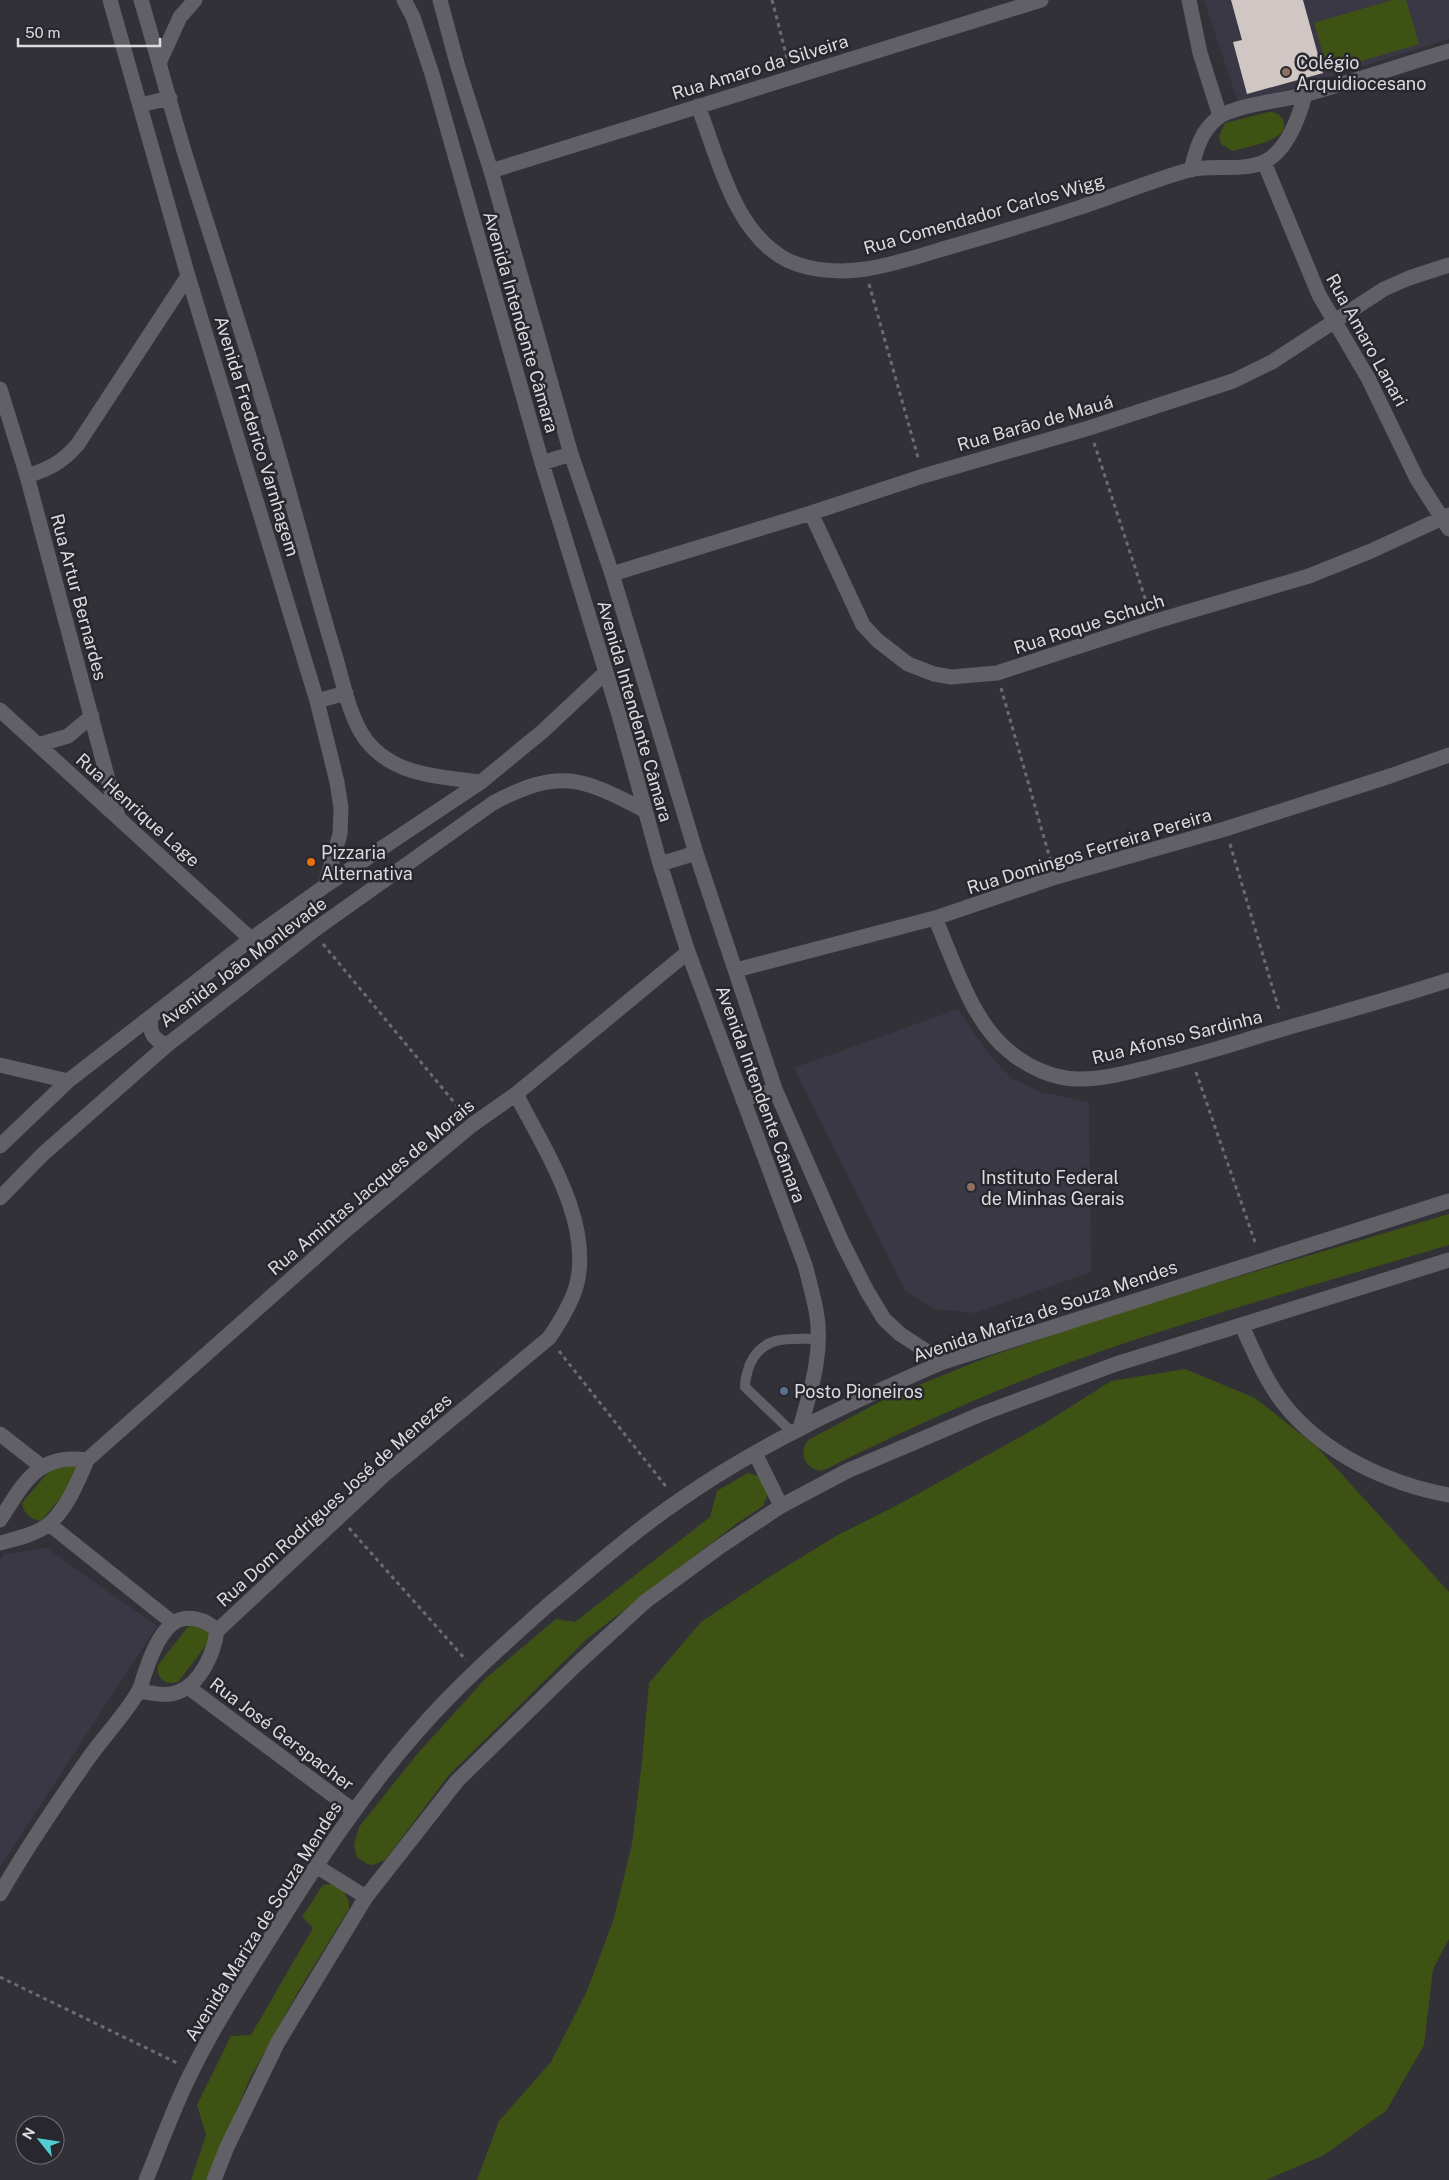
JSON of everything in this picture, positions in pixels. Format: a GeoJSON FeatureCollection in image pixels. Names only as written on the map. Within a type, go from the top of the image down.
{"type":"FeatureCollection","features":[{"type":"Feature","properties":{"kind":"street","name":"Avenida Frederico Varnhagem"},"geometry":{"type":"LineString","coordinates":[[110,0],[188,276],[317,701],[338,782],[341,808],[340,834],[325,886]]}},
{"type":"Feature","properties":{"kind":"street","name":"Avenida Frederico Varnhagem"},"geometry":{"type":"LineString","coordinates":[[142,0],[192,177],[260,389],[346,693],[365,738],[387,759],[399,766],[428,776],[481,782]]}},
{"type":"Feature","properties":{"kind":"street"},"geometry":{"type":"LineString","coordinates":[[160,61],[180,17],[195,0]]}},
{"type":"Feature","properties":{"kind":"street","name":"Avenida Intendente Câmara"},"geometry":{"type":"LineString","coordinates":[[404,0],[413,17],[432,74],[542,463],[606,672],[660,864],[688,952],[805,1265],[817,1312],[818,1338],[812,1386],[796,1430]]}},
{"type":"Feature","properties":{"kind":"street","name":"Avenida Intendente Câmara"},"geometry":{"type":"LineString","coordinates":[[440,0],[572,454],[612,574],[696,853],[775,1089],[842,1242],[866,1291],[884,1319],[900,1334],[943,1362]]}},
{"type":"Feature","properties":{"kind":"street","name":"Rua Amaro da Silveira"},"geometry":{"type":"LineString","coordinates":[[491,171],[1041,0]]}},
{"type":"Feature","properties":{"kind":"street"},"geometry":{"type":"LineString","coordinates":[[1189,0],[1200,53],[1220,116]]}},
{"type":"Feature","properties":{"kind":"street"},"geometry":{"type":"LineString","coordinates":[[1191,170],[1197,146],[1203,135],[1220,116],[1261,104],[1305,95],[1449,51]]}},
{"type":"Feature","properties":{"kind":"street"},"geometry":{"type":"LineString","coordinates":[[432,74],[458,67]]}},
{"type":"Feature","properties":{"kind":"street"},"geometry":{"type":"LineString","coordinates":[[1264,162],[1285,142],[1299,116],[1305,95]]}},
{"type":"Feature","properties":{"kind":"street"},"geometry":{"type":"LineString","coordinates":[[140,105],[170,98]]}},
{"type":"Feature","properties":{"kind":"street","name":"Rua Comendador Carlos Wigg"},"geometry":{"type":"LineString","coordinates":[[698,106],[732,196],[745,220],[764,243],[787,260],[800,265],[838,271],[865,270],[1039,221],[1191,170],[1239,167],[1264,162]]}},
{"type":"Feature","properties":{"kind":"street","name":"Rua Amaro Lanari"},"geometry":{"type":"LineString","coordinates":[[1264,162],[1306,265],[1334,323],[1368,378],[1406,458],[1446,521]]}},
{"type":"Feature","properties":{"kind":"street","name":"Rua Barão de Mauá"},"geometry":{"type":"LineString","coordinates":[[612,574],[811,513],[923,476],[1089,428],[1233,381],[1272,362],[1384,289],[1409,278],[1449,265]]}},
{"type":"Feature","properties":{"kind":"street"},"geometry":{"type":"LineString","coordinates":[[27,476],[57,465],[78,444],[188,276]]}},
{"type":"Feature","properties":{"kind":"street","name":"Rua Artur Bernardes"},"geometry":{"type":"LineString","coordinates":[[0,389],[27,476],[118,817]]}},
{"type":"Feature","properties":{"kind":"street"},"geometry":{"type":"LineString","coordinates":[[542,463],[572,454]]}},
{"type":"Feature","properties":{"kind":"street","name":"Rua Roque Schuch"},"geometry":{"type":"LineString","coordinates":[[811,513],[863,624],[877,640],[908,664],[934,674],[951,677],[997,673],[1341,564],[1446,521]]}},
{"type":"Feature","properties":{"kind":"street","name":"Avenida João Monlevade"},"geometry":{"type":"LineString","coordinates":[[0,1146],[68,1081],[251,939],[325,886],[481,782],[543,731],[606,672]]}},
{"type":"Feature","properties":{"kind":"street"},"geometry":{"type":"LineString","coordinates":[[317,701],[346,693]]}},
{"type":"Feature","properties":{"kind":"street","name":"Rua Henrique Lage"},"geometry":{"type":"LineString","coordinates":[[0,710],[251,939]]}},
{"type":"Feature","properties":{"kind":"street"},"geometry":{"type":"LineString","coordinates":[[38,745],[68,736],[92,716]]}},
{"type":"Feature","properties":{"kind":"street","name":"Rua Domingos Ferreira Pereira"},"geometry":{"type":"LineString","coordinates":[[736,970],[935,918],[1056,877],[1225,829],[1449,755]]}},
{"type":"Feature","properties":{"kind":"street","name":"Avenida João Monlevade"},"geometry":{"type":"LineString","coordinates":[[0,1198],[43,1154],[167,1045],[313,931],[493,803],[517,790],[558,780],[585,783],[611,793],[644,810]]}},
{"type":"Feature","properties":{"kind":"street"},"geometry":{"type":"LineString","coordinates":[[481,782],[493,803]]}},
{"type":"Feature","properties":{"kind":"street"},"geometry":{"type":"LineString","coordinates":[[660,864],[696,853]]}},
{"type":"Feature","properties":{"kind":"street","name":"Rua Afonso Sardinha"},"geometry":{"type":"LineString","coordinates":[[935,918],[982,1020],[998,1042],[1025,1062],[1045,1073],[1060,1077],[1096,1079],[1191,1057],[1449,980]]}},
{"type":"Feature","properties":{"kind":"street","name":"Rua Amintas Jacques de Morais"},"geometry":{"type":"LineString","coordinates":[[0,1543],[33,1534],[49,1524],[73,1490],[86,1460],[345,1232],[472,1125],[516,1094],[688,952]]}},
{"type":"Feature","properties":{"kind":"street"},"geometry":{"type":"LineString","coordinates":[[150,1017],[149,1028],[153,1036],[167,1045]]}},
{"type":"Feature","properties":{"kind":"street"},"geometry":{"type":"LineString","coordinates":[[0,1065],[68,1081]]}},
{"type":"Feature","properties":{"kind":"street"},"geometry":{"type":"LineString","coordinates":[[744,1100],[775,1089]]}},
{"type":"Feature","properties":{"kind":"street","name":"Rua Dom Rodrigues José de Menezes"},"geometry":{"type":"LineString","coordinates":[[188,1687],[197,1678],[208,1658],[214,1646],[217,1631],[384,1476],[549,1338],[567,1309],[576,1286],[580,1246],[564,1189],[516,1094]]}},
{"type":"Feature","properties":{"kind":"street","name":"Avenida Mariza de Souza Mendes"},"geometry":{"type":"LineString","coordinates":[[146,2180],[192,2071],[242,1983],[316,1866],[354,1811],[416,1733],[475,1670],[588,1571],[677,1502],[755,1453],[796,1430],[943,1362],[1449,1201]]}},
{"type":"Feature","properties":{"kind":"street"},"geometry":{"type":"LineString","coordinates":[[214,2180],[227,2146],[278,2042],[366,1897],[457,1781],[576,1665],[646,1602],[721,1546],[781,1506],[847,1471],[981,1414],[1116,1364],[1449,1260]]}},
{"type":"Feature","properties":{"kind":"street"},"geometry":{"type":"LineString","coordinates":[[1242,1326],[1270,1385],[1283,1403],[1301,1422],[1347,1457],[1377,1474],[1399,1483],[1449,1495]]}},
{"type":"Feature","properties":{"kind":"street"},"geometry":{"type":"LineString","coordinates":[[0,1434],[41,1466]]}},
{"type":"Feature","properties":{"kind":"street"},"geometry":{"type":"LineString","coordinates":[[755,1453],[781,1506]]}},
{"type":"Feature","properties":{"kind":"street"},"geometry":{"type":"LineString","coordinates":[[0,1520],[15,1496],[41,1466],[61,1459],[86,1460]]}},
{"type":"Feature","properties":{"kind":"street"},"geometry":{"type":"LineString","coordinates":[[0,1894],[18,1862],[88,1758],[139,1691],[156,1647],[173,1623],[49,1524]]}},
{"type":"Feature","properties":{"kind":"street","name":"Rua Dom Rodrigues José de Menezes"},"geometry":{"type":"LineString","coordinates":[[173,1623],[197,1619],[208,1622],[217,1631]]}},
{"type":"Feature","properties":{"kind":"street"},"geometry":{"type":"LineString","coordinates":[[139,1691],[170,1694],[188,1687]]}},
{"type":"Feature","properties":{"kind":"street","name":"Rua José Gerspacher"},"geometry":{"type":"LineString","coordinates":[[188,1687],[354,1811]]}},
{"type":"Feature","properties":{"kind":"street"},"geometry":{"type":"LineString","coordinates":[[316,1866],[366,1897]]}},
{"type":"Feature","properties":{"kind":"lane"},"geometry":{"type":"LineString","coordinates":[[796,1430],[744,1386],[745,1376],[754,1356],[766,1344],[779,1340],[818,1338]]}},
{"type":"Feature","properties":{"kind":"path"},"geometry":{"type":"LineString","coordinates":[[772,0],[792,77]]}},
{"type":"Feature","properties":{"kind":"path"},"geometry":{"type":"LineString","coordinates":[[865,270],[923,476]]}},
{"type":"Feature","properties":{"kind":"path"},"geometry":{"type":"LineString","coordinates":[[1089,428],[1153,622]]}},
{"type":"Feature","properties":{"kind":"path"},"geometry":{"type":"LineString","coordinates":[[997,673],[1056,877]]}},
{"type":"Feature","properties":{"kind":"path"},"geometry":{"type":"LineString","coordinates":[[1225,829],[1285,1028]]}},
{"type":"Feature","properties":{"kind":"path"},"geometry":{"type":"LineString","coordinates":[[313,931],[472,1125]]}},
{"type":"Feature","properties":{"kind":"path"},"geometry":{"type":"LineString","coordinates":[[1191,1057],[1261,1260]]}},
{"type":"Feature","properties":{"kind":"path"},"geometry":{"type":"LineString","coordinates":[[549,1338],[677,1502]]}},
{"type":"Feature","properties":{"kind":"path"},"geometry":{"type":"LineString","coordinates":[[339,1517],[475,1670]]}},
{"type":"Feature","properties":{"kind":"path"},"geometry":{"type":"LineString","coordinates":[[0,1977],[192,2071]]}},
{"type":"Feature","properties":{"kind":"shaded area","name":"Colégio Arquidiocesano"},"geometry":{"type":"Polygon","coordinates":[[[1204,0],[1449,0],[1449,39],[1239,105],[1204,0]]]}},
{"type":"Feature","properties":{"kind":"shaded area","name":"Instituto Federal de Minhas Gerais"},"geometry":{"type":"Polygon","coordinates":[[[958,1009],[987,1052],[1011,1078],[1041,1092],[1089,1102],[1091,1272],[974,1313],[935,1309],[906,1292],[794,1068],[958,1009]]]}},
{"type":"Feature","properties":{"kind":"shaded area"},"geometry":{"type":"Polygon","coordinates":[[[46,1548],[157,1626],[0,1867],[0,1562],[4,1554],[46,1548]]]}},
{"type":"Feature","properties":{"kind":"green space"},"geometry":{"type":"Polygon","coordinates":[[[1392,0],[1406,0],[1419,44],[1328,71],[1314,23],[1392,0]]]}},
{"type":"Feature","properties":{"kind":"green space"},"geometry":{"type":"Polygon","coordinates":[[[1269,112],[1278,114],[1284,123],[1280,134],[1273,139],[1233,151],[1221,144],[1219,136],[1225,123],[1269,112]]]}},
{"type":"Feature","properties":{"kind":"green space"},"geometry":{"type":"Polygon","coordinates":[[[1449,1214],[1449,1245],[1128,1342],[1049,1370],[972,1401],[822,1471],[811,1467],[805,1460],[804,1450],[808,1440],[889,1397],[988,1357],[1122,1311],[1449,1214]]]}},
{"type":"Feature","properties":{"kind":"green space"},"geometry":{"type":"Polygon","coordinates":[[[1185,1369],[1255,1398],[1317,1447],[1449,1592],[1449,1939],[1433,1969],[1424,2045],[1386,2111],[1324,2155],[1266,2180],[477,2180],[499,2121],[551,2062],[587,1991],[614,1918],[632,1844],[649,1683],[701,1622],[836,1536],[907,1500],[1045,1423],[1111,1381],[1185,1369]]]}},
{"type":"Feature","properties":{"kind":"green space"},"geometry":{"type":"Polygon","coordinates":[[[60,1458],[71,1460],[81,1473],[41,1521],[34,1519],[26,1513],[22,1503],[60,1458]]]}},
{"type":"Feature","properties":{"kind":"green space"},"geometry":{"type":"Polygon","coordinates":[[[748,1473],[761,1477],[768,1494],[763,1506],[736,1524],[588,1638],[449,1775],[385,1860],[373,1865],[367,1864],[357,1857],[354,1845],[359,1827],[418,1753],[486,1678],[556,1619],[575,1622],[710,1517],[717,1491],[748,1473]]]}},
{"type":"Feature","properties":{"kind":"green space"},"geometry":{"type":"Polygon","coordinates":[[[195,1621],[214,1635],[178,1682],[165,1682],[158,1674],[158,1665],[191,1623],[195,1621]]]}},
{"type":"Feature","properties":{"kind":"green space"},"geometry":{"type":"Polygon","coordinates":[[[330,1884],[343,1889],[349,1902],[349,1909],[299,1990],[250,2078],[207,2180],[191,2180],[206,2135],[197,2105],[231,2036],[251,2035],[313,1928],[302,1917],[323,1885],[330,1884]]]}},
{"type":"Feature","properties":{"kind":"building"},"geometry":{"type":"Polygon","coordinates":[[[1231,0],[1303,0],[1323,73],[1247,94],[1233,42],[1242,40],[1231,0]]]}},
{"type":"Feature","properties":{"kind":"place","name":"Colégio Arquidiocesano"},"geometry":{"type":"Point","coordinates":[1286,72]}},
{"type":"Feature","properties":{"kind":"place","name":"Pizzaria Alternativa"},"geometry":{"type":"Point","coordinates":[311,862]}},
{"type":"Feature","properties":{"kind":"place","name":"Instituto Federal de Minhas Gerais"},"geometry":{"type":"Point","coordinates":[971,1187]}},
{"type":"Feature","properties":{"kind":"place","name":"Posto Pioneiros"},"geometry":{"type":"Point","coordinates":[784,1391]}}]}
